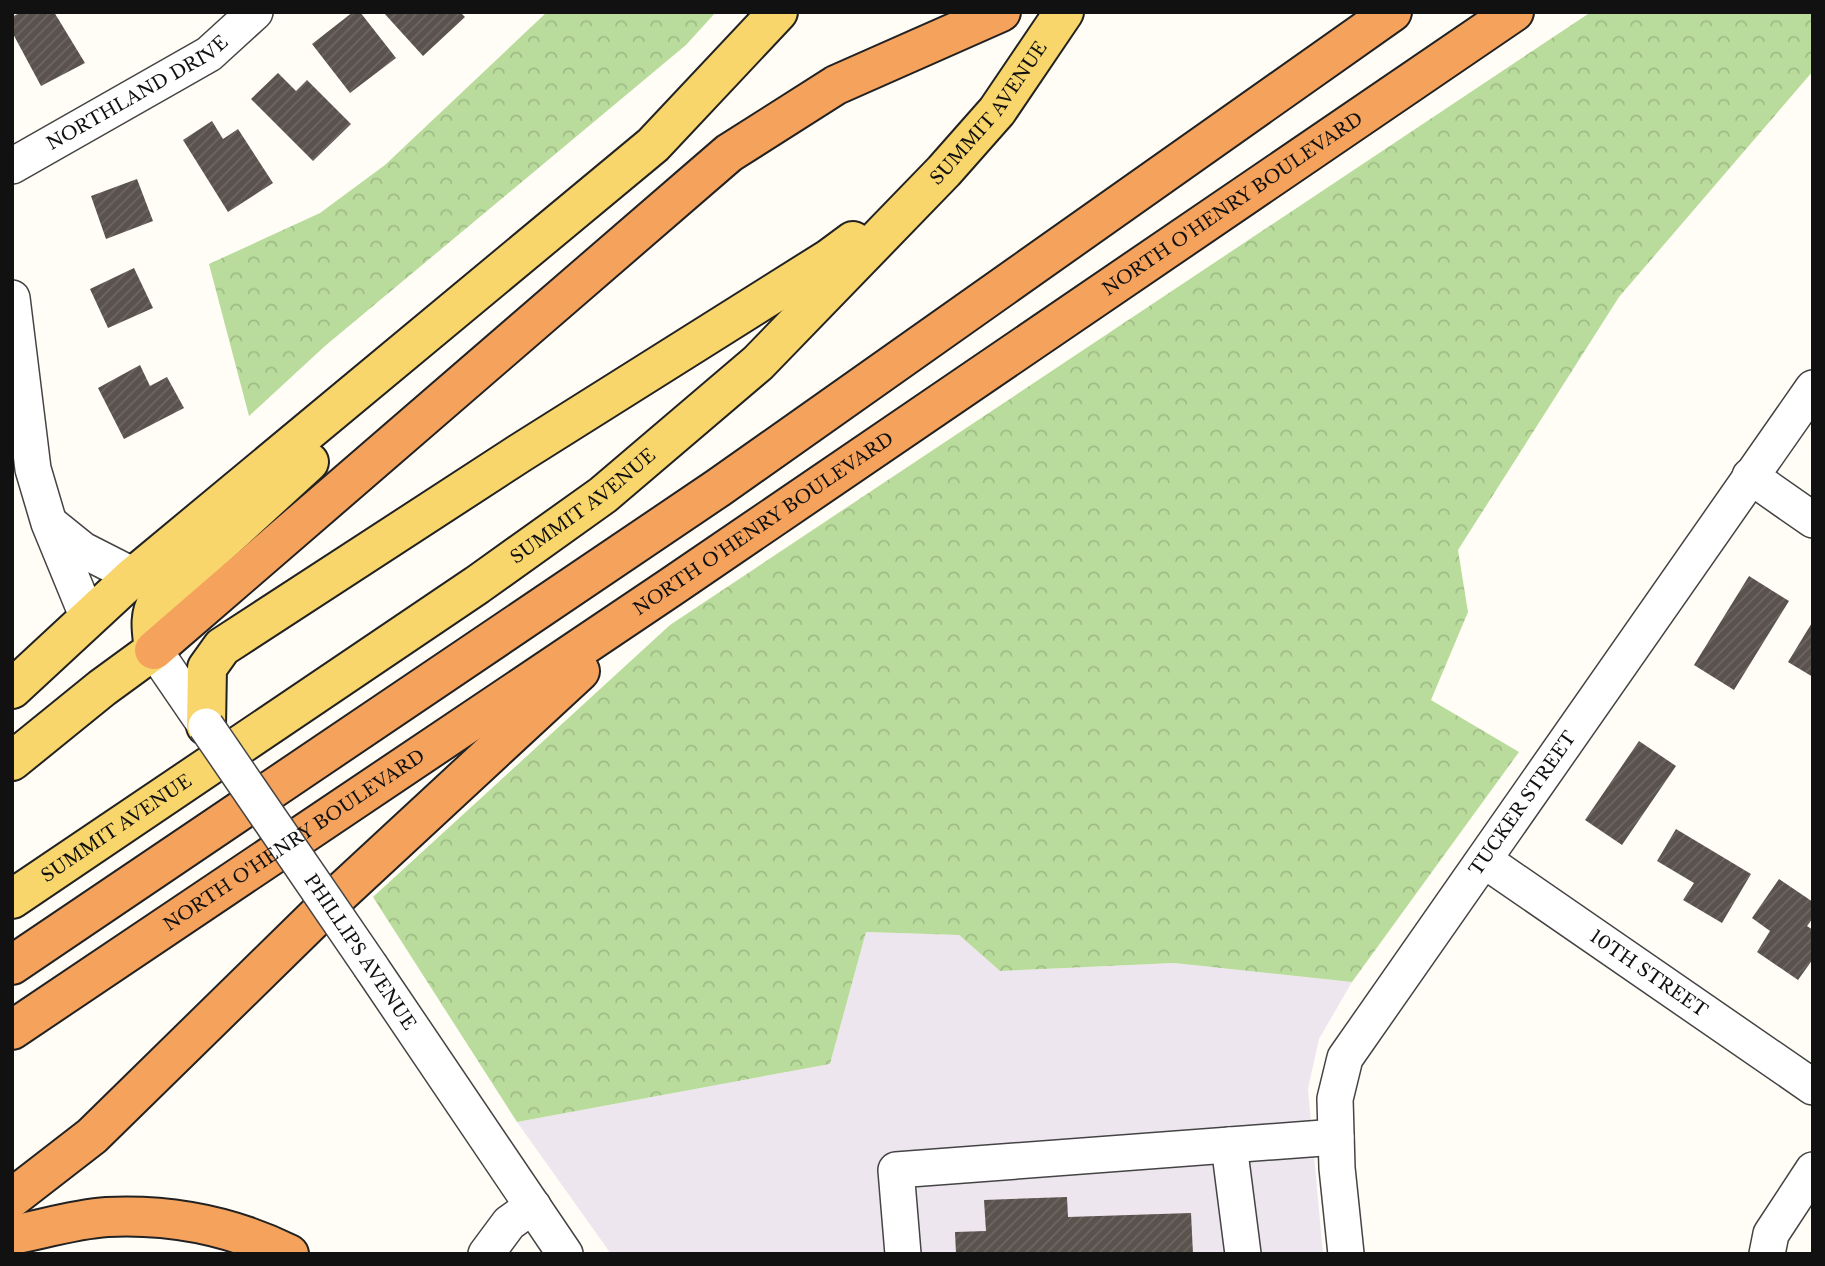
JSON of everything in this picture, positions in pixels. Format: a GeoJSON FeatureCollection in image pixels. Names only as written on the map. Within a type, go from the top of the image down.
{"type":"FeatureCollection","features":[{"type":"Feature","properties":{"kind":"highway"},"geometry":{"type":"LineString","coordinates":[[12,965],[718,488],[1392,12]]}},
{"type":"Feature","properties":{"kind":"highway","name":"NORTH O'HENRY BOULEVARD"},"geometry":{"type":"LineString","coordinates":[[12,1030],[671,587],[1514,12]]}},
{"type":"Feature","properties":{"kind":"highway"},"geometry":{"type":"LineString","coordinates":[[154,650],[729,153],[836,85],[994,15]]}},
{"type":"Feature","properties":{"kind":"highway"},"geometry":{"type":"LineString","coordinates":[[12,1198],[92,1136],[335,898],[671,587]]}},
{"type":"Feature","properties":{"kind":"highway"},"geometry":{"type":"LineString","coordinates":[[12,1235],[106,1217],[173,1219],[224,1228],[268,1243],[289,1254]]}},
{"type":"Feature","properties":{"kind":"main road"},"geometry":{"type":"LineString","coordinates":[[12,689],[134,576],[653,145],[778,12]]}},
{"type":"Feature","properties":{"kind":"main road","name":"SUMMIT AVENUE"},"geometry":{"type":"LineString","coordinates":[[12,899],[477,586],[603,495],[758,363],[944,171],[997,111],[1064,12]]}},
{"type":"Feature","properties":{"kind":"main road"},"geometry":{"type":"LineString","coordinates":[[206,726],[207,668],[222,647],[667,359],[830,258],[944,171]]}},
{"type":"Feature","properties":{"kind":"main road"},"geometry":{"type":"LineString","coordinates":[[12,761],[154,650],[152,611],[158,600],[385,393],[424,334]]}},
{"type":"Feature","properties":{"kind":"street","name":"NORTHLAND DRIVE"},"geometry":{"type":"LineString","coordinates":[[12,166],[209,54],[255,12]]}},
{"type":"Feature","properties":{"kind":"street"},"geometry":{"type":"LineString","coordinates":[[12,298],[33,470],[49,523],[88,618]]}},
{"type":"Feature","properties":{"kind":"street","name":"TUCKER STREET"},"geometry":{"type":"LineString","coordinates":[[1346,1254],[1335,1099],[1345,1058],[1813,388]]}},
{"type":"Feature","properties":{"kind":"street"},"geometry":{"type":"LineString","coordinates":[[1750,477],[1813,520]]}},
{"type":"Feature","properties":{"kind":"street"},"geometry":{"type":"LineString","coordinates":[[49,523],[83,550],[134,576]]}},
{"type":"Feature","properties":{"kind":"street","name":"PHILLIPS AVENUE"},"geometry":{"type":"LineString","coordinates":[[154,650],[565,1254]]}},
{"type":"Feature","properties":{"kind":"street","name":"10TH STREET"},"geometry":{"type":"LineString","coordinates":[[1483,860],[1813,1087]]}},
{"type":"Feature","properties":{"kind":"street"},"geometry":{"type":"LineString","coordinates":[[903,1254],[897,1170],[1336,1137]]}},
{"type":"Feature","properties":{"kind":"street"},"geometry":{"type":"LineString","coordinates":[[1229,1145],[1243,1254]]}},
{"type":"Feature","properties":{"kind":"street"},"geometry":{"type":"LineString","coordinates":[[1766,1254],[1771,1234],[1813,1170]]}},
{"type":"Feature","properties":{"kind":"street"},"geometry":{"type":"LineString","coordinates":[[486,1254],[509,1223],[533,1206]]}},
{"type":"Feature","properties":{"kind":"shaded area"},"geometry":{"type":"Polygon","coordinates":[[[866,932],[959,935],[1000,971],[1174,963],[1352,982],[1319,1039],[1308,1089],[1323,1254],[611,1254],[517,1122],[830,1064],[866,932]]]}},
{"type":"Feature","properties":{"kind":"green space"},"geometry":{"type":"Polygon","coordinates":[[[547,12],[716,12],[686,45],[325,346],[249,416],[209,264],[320,213],[385,165],[547,12]]]}},
{"type":"Feature","properties":{"kind":"green space"},"geometry":{"type":"Polygon","coordinates":[[[1591,12],[1813,12],[1813,71],[1619,297],[1458,550],[1468,612],[1431,700],[1519,752],[1352,982],[1174,963],[1000,971],[959,935],[866,932],[830,1064],[517,1122],[373,897],[670,625],[1591,12]]]}},
{"type":"Feature","properties":{"kind":"building"},"geometry":{"type":"Polygon","coordinates":[[[21,12],[54,12],[85,63],[41,86],[12,32],[12,17],[21,12]]]}},
{"type":"Feature","properties":{"kind":"building"},"geometry":{"type":"Polygon","coordinates":[[[353,12],[360,12],[396,58],[350,93],[312,44],[353,12]]]}},
{"type":"Feature","properties":{"kind":"building"},"geometry":{"type":"Polygon","coordinates":[[[383,12],[460,12],[465,17],[423,56],[383,12]]]}},
{"type":"Feature","properties":{"kind":"building"},"geometry":{"type":"Polygon","coordinates":[[[278,73],[296,91],[307,80],[351,124],[313,161],[251,99],[278,73]]]}},
{"type":"Feature","properties":{"kind":"building"},"geometry":{"type":"Polygon","coordinates":[[[212,121],[223,139],[238,129],[273,183],[228,212],[183,140],[212,121]]]}},
{"type":"Feature","properties":{"kind":"building"},"geometry":{"type":"Polygon","coordinates":[[[137,179],[153,221],[106,239],[91,196],[137,179]]]}},
{"type":"Feature","properties":{"kind":"building"},"geometry":{"type":"Polygon","coordinates":[[[134,268],[153,308],[108,328],[90,289],[134,268]]]}},
{"type":"Feature","properties":{"kind":"building"},"geometry":{"type":"Polygon","coordinates":[[[140,365],[150,386],[167,377],[184,408],[124,439],[98,388],[140,365]]]}},
{"type":"Feature","properties":{"kind":"building"},"geometry":{"type":"Polygon","coordinates":[[[1749,576],[1789,601],[1734,690],[1694,665],[1749,576]]]}},
{"type":"Feature","properties":{"kind":"building"},"geometry":{"type":"Polygon","coordinates":[[[1813,621],[1813,677],[1788,662],[1813,621]]]}},
{"type":"Feature","properties":{"kind":"building"},"geometry":{"type":"Polygon","coordinates":[[[1639,741],[1676,766],[1622,845],[1585,820],[1639,741]]]}},
{"type":"Feature","properties":{"kind":"building"},"geometry":{"type":"Polygon","coordinates":[[[1676,829],[1751,874],[1722,923],[1683,900],[1694,883],[1657,861],[1676,829]]]}},
{"type":"Feature","properties":{"kind":"building"},"geometry":{"type":"Polygon","coordinates":[[[1779,879],[1813,902],[1813,918],[1807,926],[1813,930],[1813,959],[1798,980],[1757,952],[1770,931],[1752,918],[1779,879]]]}},
{"type":"Feature","properties":{"kind":"building"},"geometry":{"type":"Polygon","coordinates":[[[1067,1197],[1068,1217],[1191,1213],[1193,1254],[956,1254],[955,1232],[986,1231],[984,1200],[1067,1197]]]}}]}
